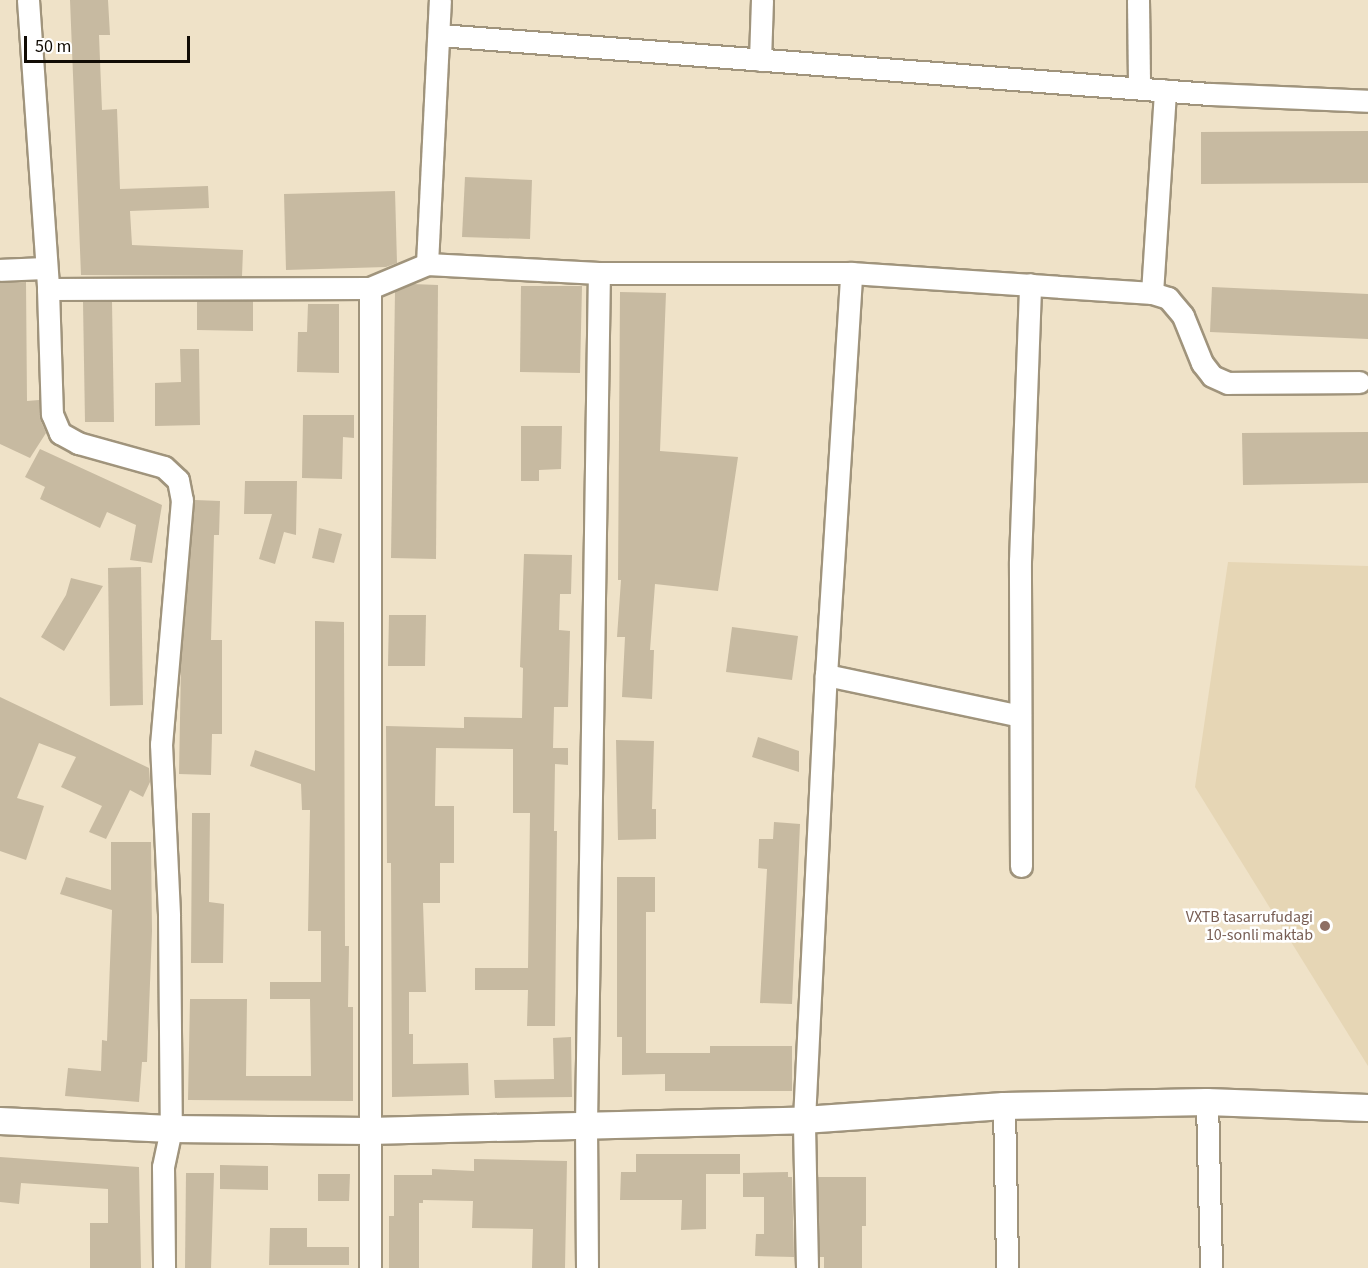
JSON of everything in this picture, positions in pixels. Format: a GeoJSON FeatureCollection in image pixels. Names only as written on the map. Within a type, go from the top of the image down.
{"type":"FeatureCollection","features":[{"type":"Feature","properties":{"kind":"street"},"geometry":{"type":"LineString","coordinates":[[28,0],[48,289],[52,414],[60,433],[78,443],[164,467],[178,480],[182,500],[161,744],[169,916],[171,1129],[163,1167],[164,1268]]}},
{"type":"Feature","properties":{"kind":"street"},"geometry":{"type":"LineString","coordinates":[[427,264],[440,0]]}},
{"type":"Feature","properties":{"kind":"street"},"geometry":{"type":"LineString","coordinates":[[760,60],[762,0]]}},
{"type":"Feature","properties":{"kind":"street"},"geometry":{"type":"LineString","coordinates":[[1138,0],[1139,87]]}},
{"type":"Feature","properties":{"kind":"street"},"geometry":{"type":"LineString","coordinates":[[439,35],[1165,90],[1368,101]]}},
{"type":"Feature","properties":{"kind":"street"},"geometry":{"type":"LineString","coordinates":[[1152,293],[1165,90]]}},
{"type":"Feature","properties":{"kind":"street"},"geometry":{"type":"LineString","coordinates":[[48,289],[370,288],[427,264],[599,273],[851,273],[1030,284],[1152,293],[1168,298],[1183,316],[1202,363],[1212,376],[1228,382],[1359,382]]}},
{"type":"Feature","properties":{"kind":"street"},"geometry":{"type":"LineString","coordinates":[[0,270],[46,268]]}},
{"type":"Feature","properties":{"kind":"street"},"geometry":{"type":"LineString","coordinates":[[588,1268],[586,1125],[599,273]]}},
{"type":"Feature","properties":{"kind":"street"},"geometry":{"type":"LineString","coordinates":[[807,1268],[804,1120],[826,675],[851,273]]}},
{"type":"Feature","properties":{"kind":"street"},"geometry":{"type":"LineString","coordinates":[[1021,866],[1020,561],[1030,284]]}},
{"type":"Feature","properties":{"kind":"street"},"geometry":{"type":"LineString","coordinates":[[370,288],[370,1268]]}},
{"type":"Feature","properties":{"kind":"street"},"geometry":{"type":"LineString","coordinates":[[826,675],[1020,716]]}},
{"type":"Feature","properties":{"kind":"street"},"geometry":{"type":"LineString","coordinates":[[0,1120],[171,1129],[369,1131],[804,1120],[1004,1106],[1207,1102],[1368,1108]]}},
{"type":"Feature","properties":{"kind":"street"},"geometry":{"type":"LineString","coordinates":[[1207,1102],[1211,1268]]}},
{"type":"Feature","properties":{"kind":"street"},"geometry":{"type":"LineString","coordinates":[[1004,1106],[1007,1268]]}},
{"type":"Feature","properties":{"kind":"shaded area","name":"VXTB tasarrufudagi 10-sonli maktab"},"geometry":{"type":"Polygon","coordinates":[[[1228,562],[1368,566],[1368,1066],[1195,787],[1228,562]]]}},
{"type":"Feature","properties":{"kind":"building"},"geometry":{"type":"Polygon","coordinates":[[[70,0],[108,0],[110,35],[99,35],[102,110],[117,109],[120,189],[208,186],[209,208],[130,211],[132,245],[243,250],[242,276],[81,275],[70,0]]]}},
{"type":"Feature","properties":{"kind":"building"},"geometry":{"type":"Polygon","coordinates":[[[1368,131],[1368,183],[1201,184],[1201,132],[1368,131]]]}},
{"type":"Feature","properties":{"kind":"building"},"geometry":{"type":"Polygon","coordinates":[[[465,177],[532,180],[530,239],[462,237],[465,177]]]}},
{"type":"Feature","properties":{"kind":"building"},"geometry":{"type":"Polygon","coordinates":[[[395,191],[397,263],[386,267],[286,270],[284,194],[395,191]]]}},
{"type":"Feature","properties":{"kind":"building"},"geometry":{"type":"Polygon","coordinates":[[[26,282],[27,401],[39,400],[40,419],[46,433],[30,458],[0,444],[0,283],[26,282]]]}},
{"type":"Feature","properties":{"kind":"building"},"geometry":{"type":"Polygon","coordinates":[[[412,284],[438,285],[436,559],[391,558],[395,291],[412,284]]]}},
{"type":"Feature","properties":{"kind":"building"},"geometry":{"type":"Polygon","coordinates":[[[521,286],[582,286],[580,373],[520,372],[521,286]]]}},
{"type":"Feature","properties":{"kind":"building"},"geometry":{"type":"Polygon","coordinates":[[[1212,287],[1368,294],[1368,339],[1210,332],[1212,287]]]}},
{"type":"Feature","properties":{"kind":"building"},"geometry":{"type":"Polygon","coordinates":[[[620,292],[666,293],[660,451],[738,457],[718,591],[655,584],[650,650],[654,650],[652,699],[622,697],[625,637],[617,637],[621,580],[618,580],[620,292]]]}},
{"type":"Feature","properties":{"kind":"building"},"geometry":{"type":"Polygon","coordinates":[[[197,301],[253,301],[253,331],[197,330],[197,301]]]}},
{"type":"Feature","properties":{"kind":"building"},"geometry":{"type":"Polygon","coordinates":[[[83,302],[112,302],[114,422],[85,422],[83,302]]]}},
{"type":"Feature","properties":{"kind":"building"},"geometry":{"type":"Polygon","coordinates":[[[308,304],[339,304],[339,373],[297,372],[298,332],[307,332],[308,304]]]}},
{"type":"Feature","properties":{"kind":"building"},"geometry":{"type":"Polygon","coordinates":[[[180,349],[199,349],[200,425],[155,426],[155,383],[181,382],[180,349]]]}},
{"type":"Feature","properties":{"kind":"building"},"geometry":{"type":"Polygon","coordinates":[[[303,415],[354,415],[354,438],[343,437],[342,479],[302,478],[303,415]]]}},
{"type":"Feature","properties":{"kind":"building"},"geometry":{"type":"Polygon","coordinates":[[[521,426],[562,426],[561,469],[539,470],[539,481],[521,481],[521,426]]]}},
{"type":"Feature","properties":{"kind":"building"},"geometry":{"type":"Polygon","coordinates":[[[1368,432],[1368,483],[1243,485],[1242,433],[1368,432]]]}},
{"type":"Feature","properties":{"kind":"building"},"geometry":{"type":"Polygon","coordinates":[[[40,449],[162,505],[152,563],[130,560],[136,525],[107,512],[100,528],[40,499],[45,487],[25,477],[40,449]]]}},
{"type":"Feature","properties":{"kind":"building"},"geometry":{"type":"Polygon","coordinates":[[[245,481],[297,481],[296,535],[284,532],[275,564],[259,559],[272,514],[244,514],[245,481]]]}},
{"type":"Feature","properties":{"kind":"building"},"geometry":{"type":"Polygon","coordinates":[[[195,500],[220,501],[219,535],[214,535],[211,640],[222,640],[222,734],[212,734],[211,775],[179,774],[181,664],[195,500]]]}},
{"type":"Feature","properties":{"kind":"building"},"geometry":{"type":"Polygon","coordinates":[[[319,528],[342,534],[334,563],[312,558],[319,528]]]}},
{"type":"Feature","properties":{"kind":"building"},"geometry":{"type":"Polygon","coordinates":[[[524,554],[572,555],[571,594],[560,594],[559,630],[570,631],[568,707],[554,707],[553,748],[568,748],[568,765],[555,764],[554,831],[557,831],[555,1026],[527,1026],[528,990],[475,990],[475,968],[528,968],[530,813],[513,813],[513,749],[436,748],[435,806],[454,806],[454,863],[440,863],[440,903],[423,903],[426,992],[409,992],[409,1034],[413,1034],[413,1064],[468,1063],[469,1095],[392,1097],[391,863],[387,863],[386,726],[464,728],[464,717],[522,718],[523,668],[520,667],[524,554]]]}},
{"type":"Feature","properties":{"kind":"building"},"geometry":{"type":"Polygon","coordinates":[[[141,567],[143,705],[110,706],[108,568],[141,567]]]}},
{"type":"Feature","properties":{"kind":"building"},"geometry":{"type":"Polygon","coordinates":[[[71,578],[103,586],[64,651],[41,637],[66,595],[71,578]]]}},
{"type":"Feature","properties":{"kind":"building"},"geometry":{"type":"Polygon","coordinates":[[[389,615],[426,615],[425,666],[388,666],[389,615]]]}},
{"type":"Feature","properties":{"kind":"building"},"geometry":{"type":"Polygon","coordinates":[[[315,621],[344,622],[345,946],[349,946],[348,1007],[353,1007],[353,1101],[188,1100],[190,999],[247,999],[246,1076],[311,1076],[310,999],[270,999],[270,982],[321,982],[321,931],[308,931],[310,810],[302,810],[301,784],[250,766],[255,750],[315,771],[315,621]]]}},
{"type":"Feature","properties":{"kind":"building"},"geometry":{"type":"Polygon","coordinates":[[[732,627],[798,636],[792,680],[726,672],[732,627]]]}},
{"type":"Feature","properties":{"kind":"building"},"geometry":{"type":"Polygon","coordinates":[[[0,697],[149,768],[150,782],[143,797],[130,790],[106,839],[89,832],[102,806],[61,787],[76,757],[39,743],[17,798],[44,806],[26,860],[0,851],[0,697]]]}},
{"type":"Feature","properties":{"kind":"building"},"geometry":{"type":"Polygon","coordinates":[[[758,737],[799,751],[799,772],[752,757],[758,737]]]}},
{"type":"Feature","properties":{"kind":"building"},"geometry":{"type":"Polygon","coordinates":[[[616,740],[654,741],[652,809],[656,809],[656,839],[618,840],[616,740]]]}},
{"type":"Feature","properties":{"kind":"building"},"geometry":{"type":"Polygon","coordinates":[[[192,813],[210,813],[209,902],[224,904],[223,963],[191,963],[192,813]]]}},
{"type":"Feature","properties":{"kind":"building"},"geometry":{"type":"Polygon","coordinates":[[[774,822],[800,824],[792,1004],[760,1003],[767,869],[758,868],[759,839],[773,839],[774,822]]]}},
{"type":"Feature","properties":{"kind":"building"},"geometry":{"type":"Polygon","coordinates":[[[111,842],[151,842],[152,931],[147,1062],[142,1062],[139,1102],[65,1096],[68,1068],[101,1071],[102,1040],[107,1041],[112,910],[60,894],[66,877],[111,890],[111,842]]]}},
{"type":"Feature","properties":{"kind":"building"},"geometry":{"type":"Polygon","coordinates":[[[617,877],[655,877],[655,912],[646,912],[646,1053],[710,1053],[710,1046],[792,1046],[792,1091],[665,1091],[665,1074],[622,1075],[622,1037],[617,1037],[617,877]]]}},
{"type":"Feature","properties":{"kind":"building"},"geometry":{"type":"Polygon","coordinates":[[[571,1037],[572,1097],[495,1098],[494,1080],[554,1079],[553,1038],[571,1037]]]}},
{"type":"Feature","properties":{"kind":"building"},"geometry":{"type":"Polygon","coordinates":[[[636,1154],[740,1154],[740,1174],[706,1174],[706,1229],[681,1230],[682,1200],[620,1200],[621,1172],[636,1172],[636,1154]]]}},
{"type":"Feature","properties":{"kind":"building"},"geometry":{"type":"Polygon","coordinates":[[[0,1157],[139,1167],[141,1268],[90,1268],[90,1223],[108,1223],[108,1189],[21,1183],[19,1204],[0,1202],[0,1157]]]}},
{"type":"Feature","properties":{"kind":"building"},"geometry":{"type":"Polygon","coordinates":[[[474,1159],[567,1161],[565,1268],[532,1268],[533,1229],[472,1228],[473,1201],[423,1200],[423,1203],[419,1203],[419,1268],[389,1268],[389,1216],[394,1216],[394,1175],[432,1175],[432,1169],[474,1171],[474,1159]]]}},
{"type":"Feature","properties":{"kind":"building"},"geometry":{"type":"Polygon","coordinates":[[[220,1165],[268,1166],[268,1190],[220,1189],[220,1165]]]}},
{"type":"Feature","properties":{"kind":"building"},"geometry":{"type":"Polygon","coordinates":[[[788,1172],[788,1177],[792,1177],[794,1257],[755,1256],[756,1234],[764,1234],[764,1197],[743,1197],[743,1173],[788,1172]]]}},
{"type":"Feature","properties":{"kind":"building"},"geometry":{"type":"Polygon","coordinates":[[[186,1173],[214,1173],[211,1268],[185,1268],[186,1173]]]}},
{"type":"Feature","properties":{"kind":"building"},"geometry":{"type":"Polygon","coordinates":[[[318,1174],[350,1174],[349,1201],[318,1201],[318,1174]]]}},
{"type":"Feature","properties":{"kind":"building"},"geometry":{"type":"Polygon","coordinates":[[[818,1177],[866,1177],[866,1226],[862,1226],[862,1268],[824,1268],[824,1257],[820,1257],[818,1177]]]}},
{"type":"Feature","properties":{"kind":"building"},"geometry":{"type":"Polygon","coordinates":[[[270,1228],[307,1228],[307,1247],[349,1247],[349,1265],[269,1265],[270,1228]]]}},
{"type":"Feature","properties":{"kind":"place","name":"VXTB tasarrufudagi 10-sonli maktab"},"geometry":{"type":"Point","coordinates":[1325,926]}}]}
